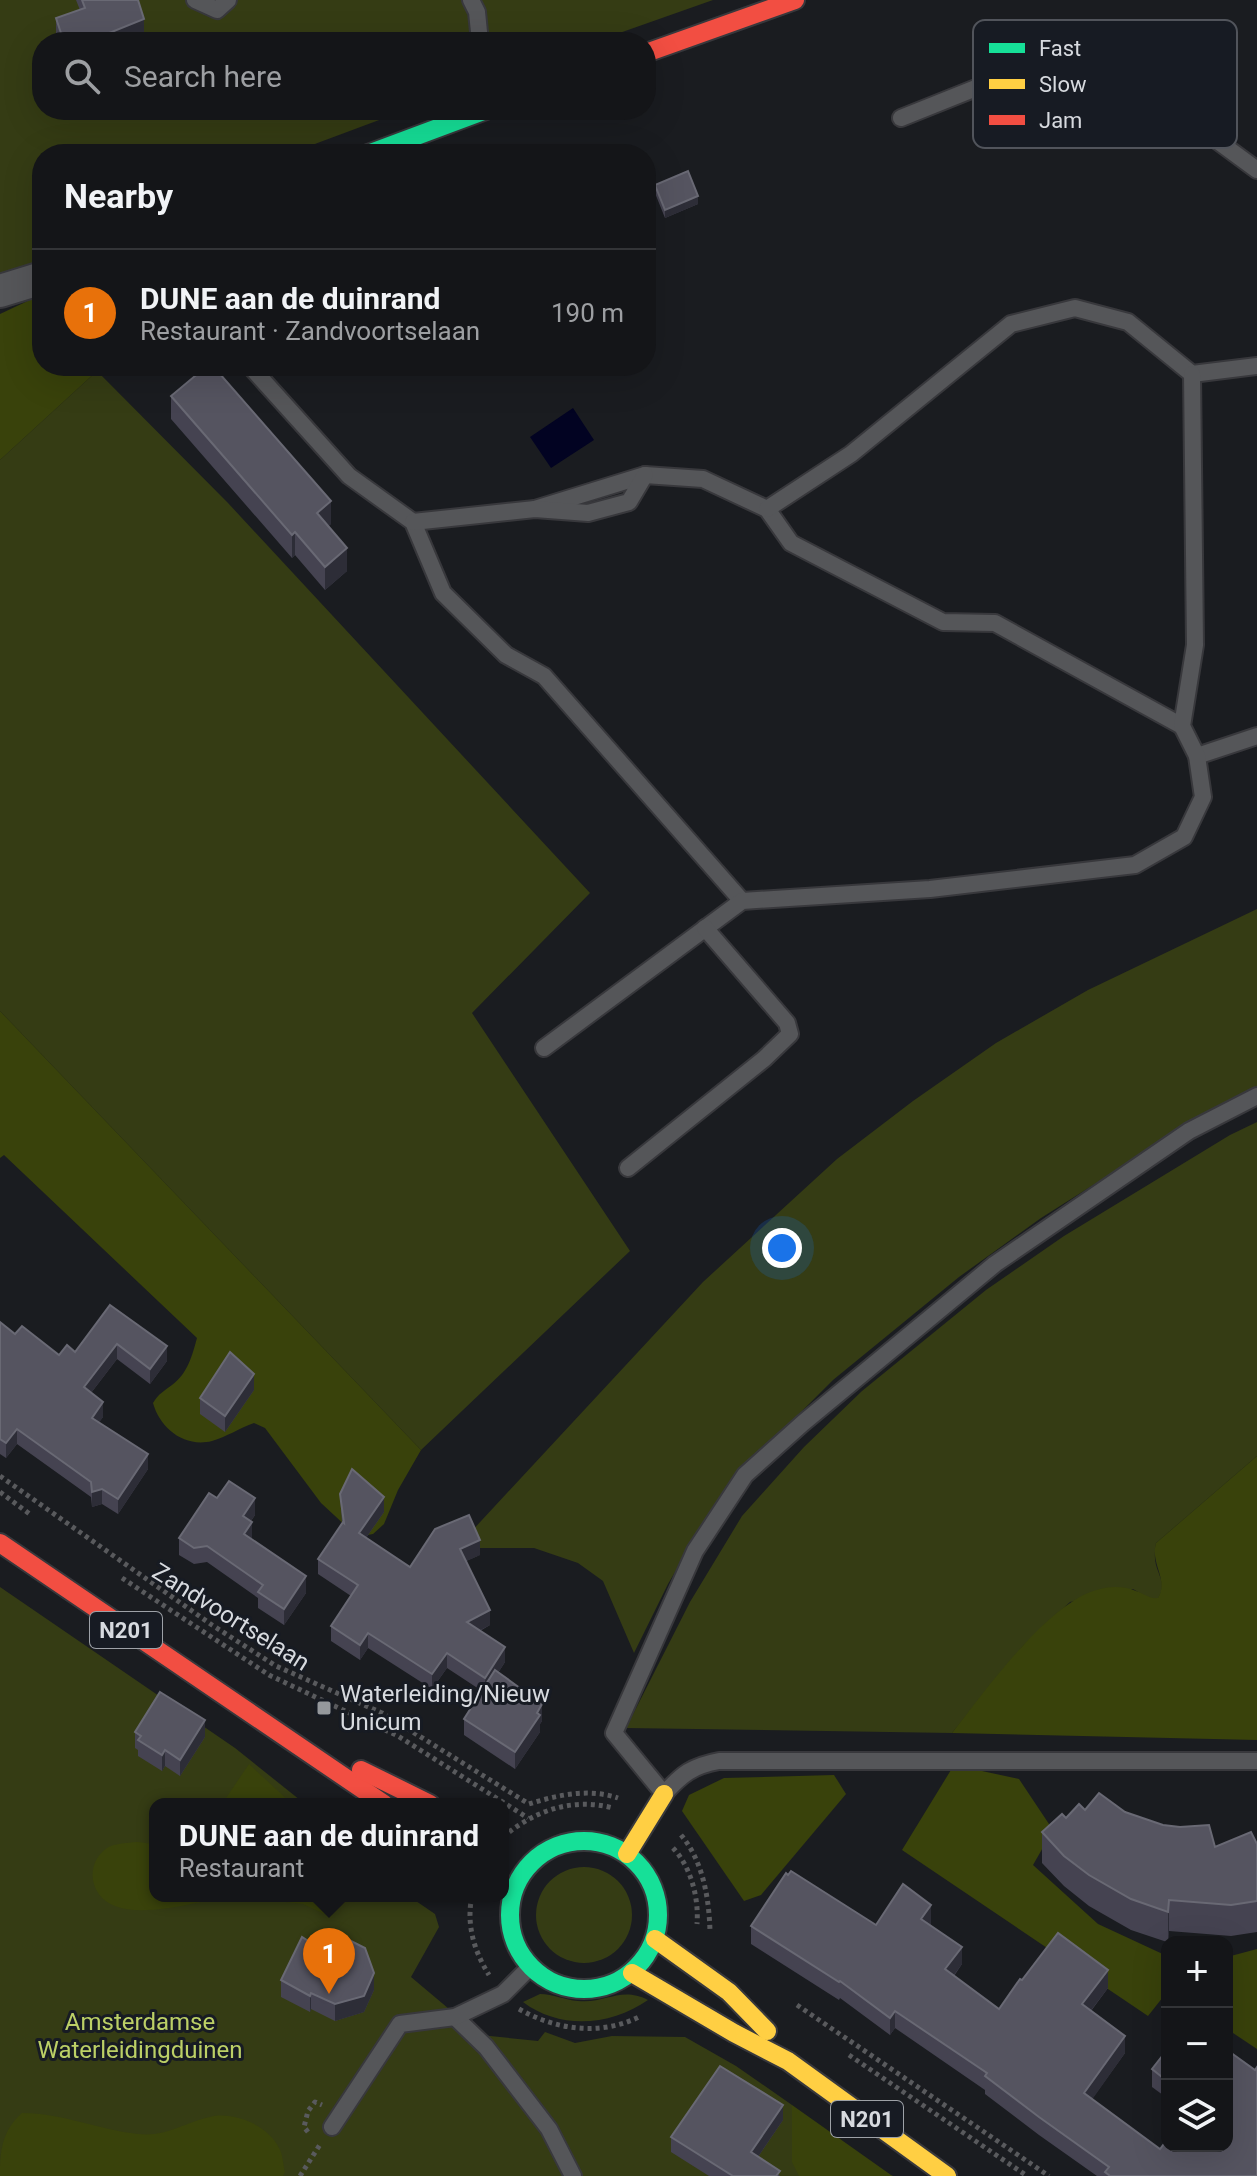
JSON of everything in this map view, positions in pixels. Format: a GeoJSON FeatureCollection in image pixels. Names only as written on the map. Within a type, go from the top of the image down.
{"type":"FeatureCollection","features":[{"type":"Feature","properties":{"kind":"main road"},"geometry":{"type":"LineString","coordinates":[[656,49],[795,0]]}},
{"type":"Feature","properties":{"kind":"main road"},"geometry":{"type":"LineString","coordinates":[[395,144],[459,120]]}},
{"type":"Feature","properties":{"kind":"main road","name":"N201"},"geometry":{"type":"LineString","coordinates":[[0,1543],[375,1798]]}},
{"type":"Feature","properties":{"kind":"main road","name":"N201"},"geometry":{"type":"LineString","coordinates":[[252,1716],[418,1798]]}},
{"type":"Feature","properties":{"kind":"main road"},"geometry":{"type":"LineString","coordinates":[[627,1854],[664,1794]]}},
{"type":"Feature","properties":{"kind":"main road"},"geometry":{"type":"LineString","coordinates":[[509,1886],[534,1859],[549,1848],[584,1840],[604,1843],[627,1854],[646,1873],[652,1885],[658,1918],[655,1939],[646,1957],[632,1973],[600,1987],[580,1989],[551,1982],[530,1967],[516,1946],[511,1933],[509,1902]]}},
{"type":"Feature","properties":{"kind":"main road"},"geometry":{"type":"LineString","coordinates":[[509,1843],[534,1859]]}},
{"type":"Feature","properties":{"kind":"main road","name":"N201"},"geometry":{"type":"LineString","coordinates":[[655,1939],[758,2019],[788,2061]]}},
{"type":"Feature","properties":{"kind":"main road","name":"N201"},"geometry":{"type":"LineString","coordinates":[[632,1973],[788,2061],[947,2176]]}},
{"type":"Feature","properties":{"kind":"street"},"geometry":{"type":"LineString","coordinates":[[0,291],[32,281]]}},
{"type":"Feature","properties":{"kind":"lane"},"geometry":{"type":"LineString","coordinates":[[195,0],[217,10],[228,0]]}},
{"type":"Feature","properties":{"kind":"lane"},"geometry":{"type":"LineString","coordinates":[[471,0],[477,12],[479,32]]}},
{"type":"Feature","properties":{"kind":"lane"},"geometry":{"type":"LineString","coordinates":[[901,118],[973,89]]}},
{"type":"Feature","properties":{"kind":"lane"},"geometry":{"type":"LineString","coordinates":[[1227,148],[1257,170]]}},
{"type":"Feature","properties":{"kind":"lane"},"geometry":{"type":"LineString","coordinates":[[767,509],[851,454],[1011,324],[1075,308],[1128,322],[1192,374],[1257,366]]}},
{"type":"Feature","properties":{"kind":"lane"},"geometry":{"type":"LineString","coordinates":[[1182,726],[1195,645],[1192,374]]}},
{"type":"Feature","properties":{"kind":"lane"},"geometry":{"type":"LineString","coordinates":[[259,376],[349,476],[413,522],[443,593],[506,655],[544,676],[742,901]]}},
{"type":"Feature","properties":{"kind":"lane"},"geometry":{"type":"LineString","coordinates":[[413,522],[535,509],[588,513],[629,502],[645,475],[703,479],[767,509],[791,543],[943,622],[995,623],[1182,726],[1197,756],[1203,797],[1184,837],[1135,865],[930,889],[742,901],[544,1048]]}},
{"type":"Feature","properties":{"kind":"lane"},"geometry":{"type":"LineString","coordinates":[[1197,756],[1257,736]]}},
{"type":"Feature","properties":{"kind":"lane"},"geometry":{"type":"LineString","coordinates":[[628,1168],[764,1059],[790,1034],[787,1023],[705,928]]}},
{"type":"Feature","properties":{"kind":"lane"},"geometry":{"type":"LineString","coordinates":[[1257,1096],[1189,1131],[995,1264],[745,1475],[695,1551],[614,1733],[664,1794],[680,1776],[700,1764],[719,1761],[1257,1761]]}},
{"type":"Feature","properties":{"kind":"lane"},"geometry":{"type":"LineString","coordinates":[[332,2127],[400,2024],[455,2017],[503,1994],[530,1967]]}},
{"type":"Feature","properties":{"kind":"lane"},"geometry":{"type":"LineString","coordinates":[[455,2017],[486,2047],[549,2129],[573,2176]]}},
{"type":"Feature","properties":{"kind":"path"},"geometry":{"type":"LineString","coordinates":[[0,1476],[212,1625],[276,1666],[382,1713],[529,1804],[560,1794],[609,1795],[653,1811],[684,1837],[702,1874],[709,1907],[709,1938]]}},
{"type":"Feature","properties":{"kind":"path"},"geometry":{"type":"LineString","coordinates":[[0,1492],[34,1517]]}},
{"type":"Feature","properties":{"kind":"path","name":"Zandvoortselaan"},"geometry":{"type":"LineString","coordinates":[[109,1569],[269,1675],[398,1736],[496,1798]]}},
{"type":"Feature","properties":{"kind":"path","name":"Zandvoortselaan"},"geometry":{"type":"LineString","coordinates":[[509,1806],[528,1818],[509,1841]]}},
{"type":"Feature","properties":{"kind":"path"},"geometry":{"type":"LineString","coordinates":[[472,1902],[471,1926],[476,1953],[503,1994]]}},
{"type":"Feature","properties":{"kind":"path"},"geometry":{"type":"LineString","coordinates":[[790,2000],[1049,2176]]}},
{"type":"Feature","properties":{"kind":"path"},"geometry":{"type":"LineString","coordinates":[[847,2053],[1027,2176]]}},
{"type":"Feature","properties":{"kind":"path"},"geometry":{"type":"LineString","coordinates":[[300,2176],[332,2127]]}},
{"type":"Feature","properties":{"kind":"green space"},"geometry":{"type":"Polygon","coordinates":[[[0,0],[713,0],[622,32],[32,32],[32,120],[379,120],[315,144],[32,144],[32,263],[0,277],[0,0]]]}},
{"type":"Feature","properties":{"kind":"green space"},"geometry":{"type":"Polygon","coordinates":[[[32,299],[32,376],[92,376],[0,460],[0,314],[32,299]]]}},
{"type":"Feature","properties":{"kind":"green space"},"geometry":{"type":"Polygon","coordinates":[[[92,376],[102,376],[228,503],[590,893],[472,1013],[630,1251],[421,1450],[0,1011],[0,460],[92,376]]]}},
{"type":"Feature","properties":{"kind":"green space"},"geometry":{"type":"Polygon","coordinates":[[[1257,909],[1257,1094],[1128,1163],[1041,1218],[959,1277],[833,1380],[776,1437],[696,1536],[634,1653],[603,1581],[578,1563],[534,1548],[456,1548],[703,1282],[837,1159],[996,1043],[1088,990],[1257,909]]]}},
{"type":"Feature","properties":{"kind":"green space"},"geometry":{"type":"Polygon","coordinates":[[[0,1011],[421,1450],[398,1490],[384,1524],[373,1534],[362,1536],[348,1528],[321,1503],[265,1428],[254,1423],[212,1441],[192,1442],[175,1434],[161,1420],[153,1403],[186,1370],[197,1338],[4,1155],[0,1158],[0,1011]]]}},
{"type":"Feature","properties":{"kind":"green space"},"geometry":{"type":"Polygon","coordinates":[[[1257,1122],[1257,1456],[1156,1543],[1155,1562],[1162,1585],[1158,1599],[1150,1599],[1133,1589],[1070,1602],[1023,1646],[952,1733],[626,1728],[690,1602],[742,1516],[804,1447],[862,1391],[986,1290],[1064,1236],[1230,1135],[1257,1122]]]}},
{"type":"Feature","properties":{"kind":"green space"},"geometry":{"type":"Polygon","coordinates":[[[1257,1456],[1257,1740],[952,1733],[1019,1650],[1039,1629],[1080,1597],[1100,1589],[1118,1587],[1158,1598],[1161,1578],[1155,1558],[1156,1543],[1257,1456]]]}},
{"type":"Feature","properties":{"kind":"green space","name":"Amsterdamse Waterleidingduinen"},"geometry":{"type":"Polygon","coordinates":[[[0,1587],[235,1748],[298,1798],[149,1798],[149,1902],[417,1902],[435,1914],[439,1927],[411,1977],[480,2035],[538,2041],[545,2032],[575,2043],[612,2036],[685,2037],[736,2066],[792,2105],[792,2121],[872,2176],[0,2176],[0,1587]]]}},
{"type":"Feature","properties":{"kind":"green space"},"geometry":{"type":"Polygon","coordinates":[[[249,1764],[286,1798],[226,1798],[249,1764]]]}},
{"type":"Feature","properties":{"kind":"green space"},"geometry":{"type":"Polygon","coordinates":[[[954,1765],[1019,1779],[1053,1830],[1033,1865],[1098,1924],[1161,1953],[1161,2000],[1148,2016],[902,1850],[954,1765]]]}},
{"type":"Feature","properties":{"kind":"green space"},"geometry":{"type":"Polygon","coordinates":[[[834,1775],[846,1794],[761,1895],[744,1901],[682,1811],[689,1795],[724,1778],[834,1775]]]}},
{"type":"Feature","properties":{"kind":"green space"},"geometry":{"type":"Polygon","coordinates":[[[149,1843],[149,1902],[199,1902],[141,1910],[107,1902],[95,1888],[95,1863],[107,1848],[149,1843]]]}},
{"type":"Feature","properties":{"kind":"green space"},"geometry":{"type":"Polygon","coordinates":[[[584,1867],[602,1871],[618,1881],[628,1897],[632,1915],[628,1933],[618,1949],[602,1959],[584,1963],[566,1959],[550,1949],[540,1933],[536,1915],[540,1897],[550,1881],[566,1871],[584,1867]]]}},
{"type":"Feature","properties":{"kind":"green space"},"geometry":{"type":"Polygon","coordinates":[[[287,1902],[339,1902],[331,1917],[303,1904],[287,1902]]]}},
{"type":"Feature","properties":{"kind":"green space"},"geometry":{"type":"Polygon","coordinates":[[[1257,1949],[1257,2049],[1233,2033],[1233,1955],[1257,1949]]]}},
{"type":"Feature","properties":{"kind":"green space"},"geometry":{"type":"Polygon","coordinates":[[[540,1994],[578,2001],[621,1995],[648,2000],[618,2015],[569,2021],[537,2011],[523,2002],[540,1994]]]}},
{"type":"Feature","properties":{"kind":"green space"},"geometry":{"type":"Polygon","coordinates":[[[792,2105],[893,2176],[799,2176],[792,2162],[792,2105]]]}},
{"type":"Feature","properties":{"kind":"green space"},"geometry":{"type":"Polygon","coordinates":[[[22,2113],[138,2134],[166,2132],[210,2117],[239,2118],[258,2127],[274,2140],[285,2172],[283,2176],[0,2176],[4,2142],[10,2127],[22,2113]]]}},
{"type":"Feature","properties":{"kind":"water"},"geometry":{"type":"Polygon","coordinates":[[[573,408],[594,440],[551,468],[530,437],[573,408]]]}},
{"type":"Feature","properties":{"kind":"building"},"geometry":{"type":"Polygon","coordinates":[[[82,0],[138,0],[144,19],[112,32],[61,32],[56,18],[85,8],[82,0]]]}},
{"type":"Feature","properties":{"kind":"building"},"geometry":{"type":"Polygon","coordinates":[[[688,171],[698,196],[665,210],[656,185],[688,171]]]}},
{"type":"Feature","properties":{"kind":"building"},"geometry":{"type":"Polygon","coordinates":[[[195,376],[222,376],[331,501],[317,513],[347,548],[325,567],[295,532],[292,535],[171,396],[195,376]]]}},
{"type":"Feature","properties":{"kind":"building"},"geometry":{"type":"Polygon","coordinates":[[[110,1305],[167,1346],[150,1369],[117,1344],[84,1387],[103,1402],[92,1418],[148,1454],[118,1499],[102,1489],[92,1492],[91,1482],[17,1429],[6,1443],[0,1439],[0,1322],[15,1334],[22,1326],[59,1355],[67,1345],[75,1352],[110,1305]]]}},
{"type":"Feature","properties":{"kind":"building"},"geometry":{"type":"Polygon","coordinates":[[[230,1352],[254,1374],[225,1416],[200,1398],[230,1352]]]}},
{"type":"Feature","properties":{"kind":"building"},"geometry":{"type":"Polygon","coordinates":[[[352,1469],[384,1497],[359,1533],[410,1567],[435,1529],[469,1515],[480,1540],[460,1549],[490,1610],[467,1622],[505,1647],[485,1678],[447,1653],[432,1674],[368,1633],[360,1645],[331,1626],[358,1585],[318,1559],[344,1523],[340,1494],[352,1469]]]}},
{"type":"Feature","properties":{"kind":"building"},"geometry":{"type":"Polygon","coordinates":[[[229,1481],[255,1498],[243,1516],[252,1522],[244,1534],[306,1576],[284,1609],[258,1592],[263,1585],[207,1546],[194,1548],[179,1538],[209,1493],[217,1498],[229,1481]]]}},
{"type":"Feature","properties":{"kind":"building"},"geometry":{"type":"Polygon","coordinates":[[[495,1670],[542,1704],[537,1713],[540,1715],[515,1752],[464,1719],[495,1670]]]}},
{"type":"Feature","properties":{"kind":"building"},"geometry":{"type":"Polygon","coordinates":[[[160,1692],[205,1720],[180,1760],[165,1750],[162,1755],[138,1740],[141,1736],[135,1732],[160,1692]]]}},
{"type":"Feature","properties":{"kind":"building"},"geometry":{"type":"Polygon","coordinates":[[[1099,1793],[1125,1812],[1163,1825],[1209,1825],[1215,1847],[1251,1832],[1257,1844],[1257,1901],[1231,1905],[1169,1900],[1168,1912],[1131,1899],[1089,1875],[1064,1856],[1042,1832],[1062,1814],[1066,1818],[1079,1804],[1085,1810],[1099,1793]]]}},
{"type":"Feature","properties":{"kind":"building"},"geometry":{"type":"Polygon","coordinates":[[[791,1871],[876,1925],[903,1884],[931,1905],[921,1919],[962,1947],[945,1969],[999,2009],[1058,1933],[1108,1970],[1082,2004],[1125,2036],[1084,2093],[1161,2148],[1161,2152],[1233,2152],[1233,2054],[1255,2070],[1257,2067],[1257,2176],[1110,2176],[1105,2172],[1109,2167],[985,2076],[987,2073],[895,2011],[890,2018],[840,1981],[751,1926],[786,1873],[788,1875],[791,1871]]]}},
{"type":"Feature","properties":{"kind":"building"},"geometry":{"type":"Polygon","coordinates":[[[341,1936],[365,1948],[374,1973],[364,1996],[335,2004],[311,1993],[310,1996],[281,1980],[302,1937],[313,1944],[341,1936]]]}},
{"type":"Feature","properties":{"kind":"building"},"geometry":{"type":"Polygon","coordinates":[[[1161,2058],[1161,2076],[1152,2069],[1161,2058]]]}},
{"type":"Feature","properties":{"kind":"building"},"geometry":{"type":"Polygon","coordinates":[[[720,2066],[783,2105],[751,2152],[780,2171],[776,2176],[733,2176],[671,2137],[720,2066]]]}},
{"type":"Feature","properties":{"kind":"traffic: fast"},"geometry":{"type":"LineString","coordinates":[[395,144],[459,120]]}},
{"type":"Feature","properties":{"kind":"traffic: fast"},"geometry":{"type":"LineString","coordinates":[[584,1841],[612,1846],[637,1862],[653,1887],[658,1915],[653,1943],[637,1968],[612,1984],[584,1989],[556,1984],[531,1968],[515,1943],[510,1915],[515,1887],[531,1862],[556,1846],[584,1841]]}},
{"type":"Feature","properties":{"kind":"traffic: slow"},"geometry":{"type":"LineString","coordinates":[[627,1854],[664,1794]]}},
{"type":"Feature","properties":{"kind":"traffic: slow"},"geometry":{"type":"LineString","coordinates":[[655,1939],[729,1992],[767,2031]]}},
{"type":"Feature","properties":{"kind":"traffic: slow"},"geometry":{"type":"LineString","coordinates":[[632,1973],[788,2061],[947,2176]]}},
{"type":"Feature","properties":{"kind":"traffic: jam"},"geometry":{"type":"LineString","coordinates":[[656,49],[795,0]]}},
{"type":"Feature","properties":{"kind":"traffic: jam"},"geometry":{"type":"LineString","coordinates":[[0,1543],[375,1798]]}},
{"type":"Feature","properties":{"kind":"traffic: jam"},"geometry":{"type":"LineString","coordinates":[[361,1770],[418,1798]]}},
{"type":"Feature","properties":{"kind":"place","name":"Waterleiding/Nieuw Unicum"},"geometry":{"type":"Point","coordinates":[324,1708]}},
{"type":"Feature","properties":{"kind":"place","name":"DUNE aan de duinrand"},"geometry":{"type":"Point","coordinates":[329,1994]}}]}
